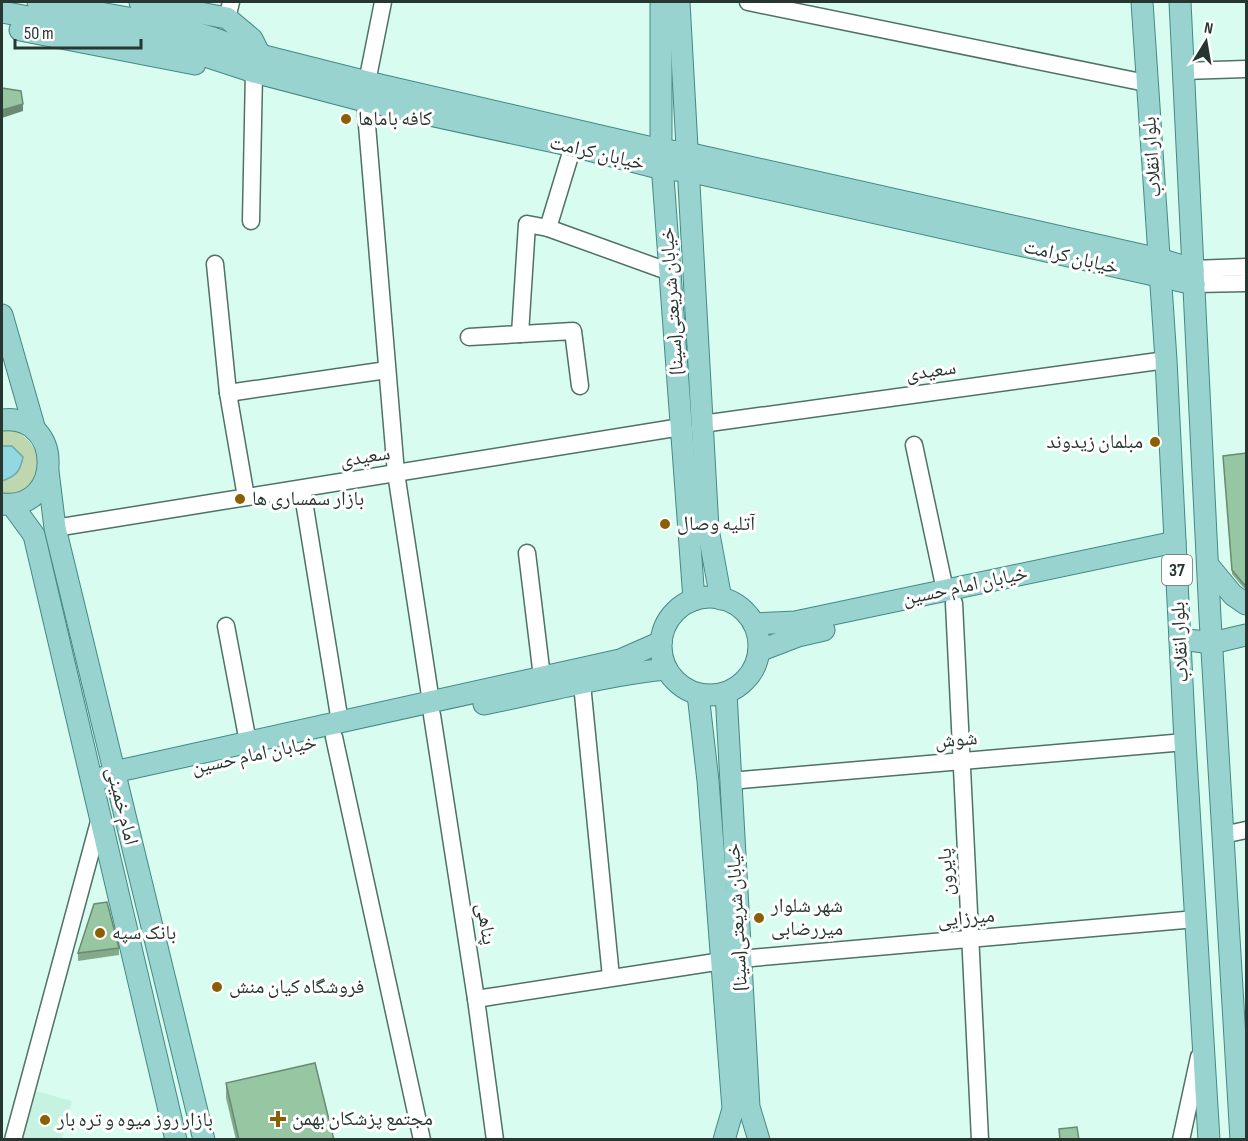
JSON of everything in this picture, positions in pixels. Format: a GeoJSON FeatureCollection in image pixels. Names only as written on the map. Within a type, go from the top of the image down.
{"type":"FeatureCollection","features":[{"type":"Feature","properties":{"kind":"main road","name":"خیابان کرامت"},"geometry":{"type":"LineString","coordinates":[[38,2],[173,26],[213,38],[257,63]]}},
{"type":"Feature","properties":{"kind":"main road"},"geometry":{"type":"LineString","coordinates":[[2,27],[210,67],[257,63],[252,39],[229,10],[140,2]]}},
{"type":"Feature","properties":{"kind":"main road","name":"خیابان شریعتی(سینا)"},"geometry":{"type":"LineString","coordinates":[[661,2],[662,159],[694,600]]}},
{"type":"Feature","properties":{"kind":"main road","name":"خیابان شریعتی(سینا)"},"geometry":{"type":"LineString","coordinates":[[679,2],[708,529],[721,599]]}},
{"type":"Feature","properties":{"kind":"main road","name":"بلوار انقلاب"},"geometry":{"type":"LineString","coordinates":[[1142,2],[1166,360],[1185,742],[1209,1140]]}},
{"type":"Feature","properties":{"kind":"main road","name":"بلوار انقلاب"},"geometry":{"type":"LineString","coordinates":[[1180,2],[1223,835],[1240,1009],[1241,1140]]}},
{"type":"Feature","properties":{"kind":"main road","name":"خیابان کرامت"},"geometry":{"type":"LineString","coordinates":[[2,12],[257,63],[573,146],[688,162],[1194,277]]}},
{"type":"Feature","properties":{"kind":"main road","name":"خیابان کرامت"},"geometry":{"type":"LineString","coordinates":[[366,91],[662,159]]}},
{"type":"Feature","properties":{"kind":"main road"},"geometry":{"type":"LineString","coordinates":[[2,315],[35,430]]}},
{"type":"Feature","properties":{"kind":"main road"},"geometry":{"type":"LineString","coordinates":[[2,420],[21,422],[35,430]]}},
{"type":"Feature","properties":{"kind":"main road","name":"امام خمینی"},"geometry":{"type":"LineString","coordinates":[[35,430],[45,443],[49,457],[48,471],[56,528],[204,1140]]}},
{"type":"Feature","properties":{"kind":"main road"},"geometry":{"type":"LineString","coordinates":[[7,505],[30,498],[43,484],[48,471]]}},
{"type":"Feature","properties":{"kind":"main road","name":"امام خمینی"},"geometry":{"type":"LineString","coordinates":[[7,505],[34,535],[176,1140]]}},
{"type":"Feature","properties":{"kind":"main road","name":"خیابان امام حسین"},"geometry":{"type":"LineString","coordinates":[[759,651],[798,636],[949,597],[1175,548]]}},
{"type":"Feature","properties":{"kind":"main road"},"geometry":{"type":"LineString","coordinates":[[1208,565],[1233,595],[1246,604]]}},
{"type":"Feature","properties":{"kind":"main road"},"geometry":{"type":"LineString","coordinates":[[707,597],[721,599],[734,604],[754,624],[759,651],[756,665],[749,677],[726,693],[698,694],[680,685],[666,669],[661,642],[664,628],[681,606],[707,597]]}},
{"type":"Feature","properties":{"kind":"main road","name":"خیابان امام حسین"},"geometry":{"type":"LineString","coordinates":[[754,624],[795,622],[949,597]]}},
{"type":"Feature","properties":{"kind":"main road"},"geometry":{"type":"LineString","coordinates":[[1180,639],[1212,643],[1246,635]]}},
{"type":"Feature","properties":{"kind":"main road"},"geometry":{"type":"LineString","coordinates":[[432,709],[542,677],[620,660],[661,642]]}},
{"type":"Feature","properties":{"kind":"main road","name":"خیابان امام حسین"},"geometry":{"type":"LineString","coordinates":[[93,783],[432,709],[582,684],[624,673],[666,669]]}},
{"type":"Feature","properties":{"kind":"main road","name":"خیابان شریعتی(سینا)"},"geometry":{"type":"LineString","coordinates":[[724,1140],[733,1109],[730,781],[726,693]]}},
{"type":"Feature","properties":{"kind":"main road","name":"خیابان شریعتی(سینا)"},"geometry":{"type":"LineString","coordinates":[[698,694],[749,1107],[759,1140]]}},
{"type":"Feature","properties":{"kind":"main road","name":"خیابان امام حسین"},"geometry":{"type":"LineString","coordinates":[[116,778],[248,742],[337,729]]}},
{"type":"Feature","properties":{"kind":"street"},"geometry":{"type":"LineString","coordinates":[[383,2],[366,91],[396,473]]}},
{"type":"Feature","properties":{"kind":"street"},"geometry":{"type":"LineString","coordinates":[[748,2],[1146,83]]}},
{"type":"Feature","properties":{"kind":"street"},"geometry":{"type":"LineString","coordinates":[[251,221],[257,63]]}},
{"type":"Feature","properties":{"kind":"street"},"geometry":{"type":"LineString","coordinates":[[1183,71],[1246,69]]}},
{"type":"Feature","properties":{"kind":"street"},"geometry":{"type":"LineString","coordinates":[[548,228],[573,146]]}},
{"type":"Feature","properties":{"kind":"street"},"geometry":{"type":"LineString","coordinates":[[520,334],[527,224],[548,228],[670,272]]}},
{"type":"Feature","properties":{"kind":"street"},"geometry":{"type":"LineString","coordinates":[[215,264],[228,393],[246,497]]}},
{"type":"Feature","properties":{"kind":"street"},"geometry":{"type":"LineString","coordinates":[[1194,277],[1246,267]]}},
{"type":"Feature","properties":{"kind":"street"},"geometry":{"type":"LineString","coordinates":[[1194,277],[1246,282]]}},
{"type":"Feature","properties":{"kind":"street"},"geometry":{"type":"LineString","coordinates":[[469,337],[573,332],[580,386]]}},
{"type":"Feature","properties":{"kind":"street","name":"سعیدی"},"geometry":{"type":"LineString","coordinates":[[702,424],[1166,360]]}},
{"type":"Feature","properties":{"kind":"street"},"geometry":{"type":"LineString","coordinates":[[228,393],[387,370]]}},
{"type":"Feature","properties":{"kind":"street","name":"سعیدی"},"geometry":{"type":"LineString","coordinates":[[56,528],[681,427]]}},
{"type":"Feature","properties":{"kind":"street","name":"پایرون"},"geometry":{"type":"LineString","coordinates":[[914,446],[949,597],[961,760],[980,1140]]}},
{"type":"Feature","properties":{"kind":"street","name":"پناهی"},"geometry":{"type":"LineString","coordinates":[[396,473],[476,999],[495,1140]]}},
{"type":"Feature","properties":{"kind":"street"},"geometry":{"type":"LineString","coordinates":[[302,489],[337,729],[422,1140]]}},
{"type":"Feature","properties":{"kind":"street"},"geometry":{"type":"LineString","coordinates":[[527,553],[542,677]]}},
{"type":"Feature","properties":{"kind":"street"},"geometry":{"type":"LineString","coordinates":[[226,626],[248,742]]}},
{"type":"Feature","properties":{"kind":"street"},"geometry":{"type":"LineString","coordinates":[[582,684],[611,977]]}},
{"type":"Feature","properties":{"kind":"street","name":"شوش"},"geometry":{"type":"LineString","coordinates":[[730,781],[1185,742]]}},
{"type":"Feature","properties":{"kind":"street"},"geometry":{"type":"LineString","coordinates":[[13,1140],[100,817]]}},
{"type":"Feature","properties":{"kind":"street"},"geometry":{"type":"LineString","coordinates":[[1223,835],[1246,830]]}},
{"type":"Feature","properties":{"kind":"street","name":"میرزایی"},"geometry":{"type":"LineString","coordinates":[[476,999],[731,960],[1196,919]]}},
{"type":"Feature","properties":{"kind":"street"},"geometry":{"type":"LineString","coordinates":[[1181,1140],[1203,1039]]}},
{"type":"Feature","properties":{"kind":"shaded area"},"geometry":{"type":"Polygon","coordinates":[[[14,430],[31,443],[35,450],[37,466],[31,483],[24,492],[2,496],[2,431],[14,430]]]}},
{"type":"Feature","properties":{"kind":"shaded area","name":"بازار روز میوه و تره بار"},"geometry":{"type":"Polygon","coordinates":[[[32,1090],[72,1101],[62,1139],[18,1140],[32,1090]]]}},
{"type":"Feature","properties":{"kind":"water"},"geometry":{"type":"Polygon","coordinates":[[[2,446],[12,446],[23,457],[17,473],[2,481],[2,446]]]}},
{"type":"Feature","properties":{"kind":"building"},"geometry":{"type":"Polygon","coordinates":[[[2,88],[21,91],[23,104],[2,110],[2,88]]]}},
{"type":"Feature","properties":{"kind":"building"},"geometry":{"type":"Polygon","coordinates":[[[1246,453],[1246,586],[1232,570],[1223,456],[1246,453]]]}},
{"type":"Feature","properties":{"kind":"building","name":"بانک سپه"},"geometry":{"type":"Polygon","coordinates":[[[107,902],[119,948],[78,953],[94,904],[107,902]]]}},
{"type":"Feature","properties":{"kind":"building","name":"مجتمع پزشکان بهمن"},"geometry":{"type":"Polygon","coordinates":[[[315,1063],[334,1140],[239,1140],[226,1083],[315,1063]]]}},
{"type":"Feature","properties":{"kind":"building"},"geometry":{"type":"Polygon","coordinates":[[[1077,1127],[1079,1140],[1060,1140],[1059,1129],[1077,1127]]]}},
{"type":"Feature","properties":{"kind":"place","name":"کافه باماها"},"geometry":{"type":"Point","coordinates":[346,119]}},
{"type":"Feature","properties":{"kind":"place","name":"مبلمان زیدوند"},"geometry":{"type":"Point","coordinates":[1155,442]}},
{"type":"Feature","properties":{"kind":"place","name":"بازار سمساری ها"},"geometry":{"type":"Point","coordinates":[240,499]}},
{"type":"Feature","properties":{"kind":"place","name":"آتلیه وصال"},"geometry":{"type":"Point","coordinates":[665,524]}},
{"type":"Feature","properties":{"kind":"place","name":"شهر شلوار میررضابی"},"geometry":{"type":"Point","coordinates":[759,918]}},
{"type":"Feature","properties":{"kind":"place","name":"بانک سپه"},"geometry":{"type":"Point","coordinates":[100,933]}},
{"type":"Feature","properties":{"kind":"place","name":"فروشگاه کیان منش"},"geometry":{"type":"Point","coordinates":[217,987]}},
{"type":"Feature","properties":{"kind":"place","name":"مجتمع پزشکان بهمن"},"geometry":{"type":"Point","coordinates":[278,1119]}},
{"type":"Feature","properties":{"kind":"place","name":"بازار روز میوه و تره بار"},"geometry":{"type":"Point","coordinates":[45,1120]}}]}
